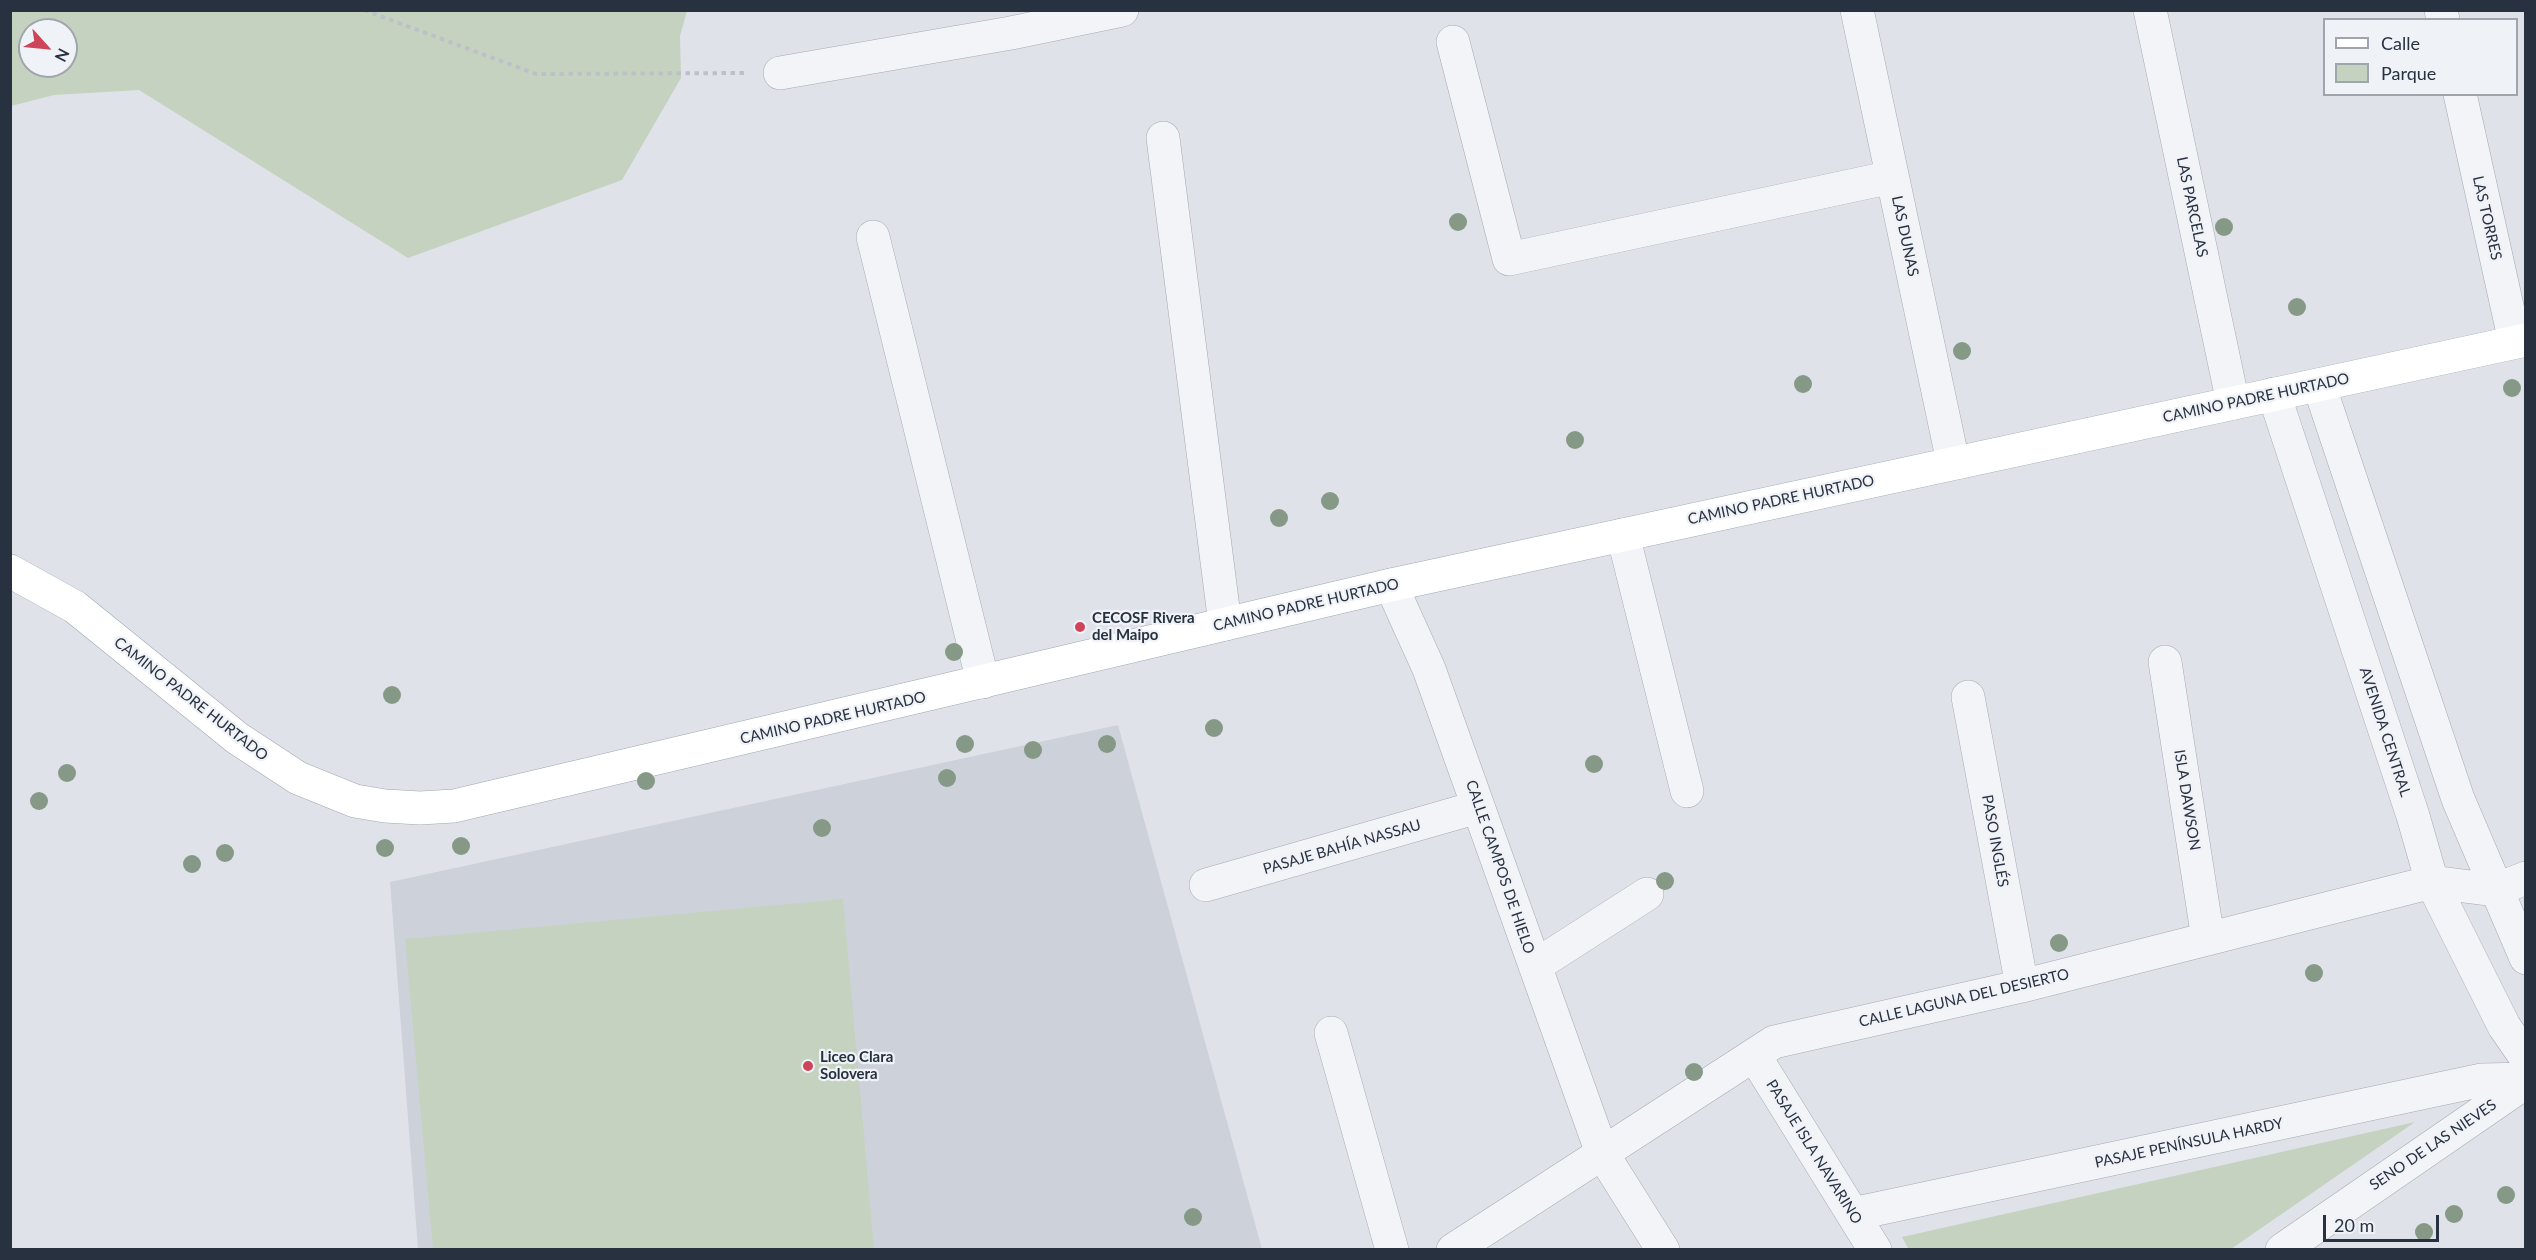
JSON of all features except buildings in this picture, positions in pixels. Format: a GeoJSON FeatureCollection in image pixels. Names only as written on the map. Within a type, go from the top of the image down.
{"type":"FeatureCollection","features":[{"type":"Feature","properties":{"kind":"main road","name":"CAMINO PADRE HURTADO"},"geometry":{"type":"LineString","coordinates":[[10,571],[75,607],[237,738],[280,767],[326,791],[385,806],[454,806],[1391,585],[2520,341]]}},
{"type":"Feature","properties":{"kind":"street"},"geometry":{"type":"LineString","coordinates":[[780,73],[1011,33],[1122,10]]}},
{"type":"Feature","properties":{"kind":"street","name":"LAS DUNAS"},"geometry":{"type":"LineString","coordinates":[[1857,10],[1953,462]]}},
{"type":"Feature","properties":{"kind":"street","name":"LAS PARCELAS"},"geometry":{"type":"LineString","coordinates":[[2150,10],[2233,403]]}},
{"type":"Feature","properties":{"kind":"street"},"geometry":{"type":"LineString","coordinates":[[1453,42],[1509,259],[1892,177]]}},
{"type":"Feature","properties":{"kind":"street","name":"LAS TORRES"},"geometry":{"type":"LineString","coordinates":[[2460,96],[2520,341]]}},
{"type":"Feature","properties":{"kind":"street"},"geometry":{"type":"LineString","coordinates":[[1163,138],[1225,624]]}},
{"type":"Feature","properties":{"kind":"street"},"geometry":{"type":"LineString","coordinates":[[873,237],[982,682]]}},
{"type":"Feature","properties":{"kind":"street"},"geometry":{"type":"LineString","coordinates":[[2319,385],[2458,799],[2494,890],[2526,958]]}},
{"type":"Feature","properties":{"kind":"street","name":"AVENIDA CENTRAL"},"geometry":{"type":"LineString","coordinates":[[2274,394],[2413,816],[2432,882],[2504,1026],[2526,1058]]}},
{"type":"Feature","properties":{"kind":"street"},"geometry":{"type":"LineString","coordinates":[[1623,535],[1687,791]]}},
{"type":"Feature","properties":{"kind":"street","name":"CALLE CAMPOS DE HIELO"},"geometry":{"type":"LineString","coordinates":[[1391,585],[1429,669],[1602,1153],[1663,1250]]}},
{"type":"Feature","properties":{"kind":"street","name":"ISLA DAWSON"},"geometry":{"type":"LineString","coordinates":[[2165,662],[2208,939]]}},
{"type":"Feature","properties":{"kind":"street","name":"PASO INGLÉS"},"geometry":{"type":"LineString","coordinates":[[1968,697],[2022,986]]}},
{"type":"Feature","properties":{"kind":"street","name":"PASAJE BAHÍA NASSAU"},"geometry":{"type":"LineString","coordinates":[[1206,885],[1478,807]]}},
{"type":"Feature","properties":{"kind":"street","name":"CALLE LAGUNA DEL DESIERTO"},"geometry":{"type":"LineString","coordinates":[[1453,1250],[1774,1042],[2022,986],[2432,882],[2494,890],[2526,878]]}},
{"type":"Feature","properties":{"kind":"street"},"geometry":{"type":"LineString","coordinates":[[1535,966],[1647,894]]}},
{"type":"Feature","properties":{"kind":"street"},"geometry":{"type":"LineString","coordinates":[[1331,1033],[1392,1250]]}},
{"type":"Feature","properties":{"kind":"street","name":"PASAJE ISLA NAVARINO"},"geometry":{"type":"LineString","coordinates":[[1754,1055],[1875,1250]]}},
{"type":"Feature","properties":{"kind":"street","name":"PASAJE PENÍNSULA HARDY"},"geometry":{"type":"LineString","coordinates":[[1853,1214],[2482,1080],[2526,1081]]}},
{"type":"Feature","properties":{"kind":"street","name":"SENO DE LAS NIEVES"},"geometry":{"type":"LineString","coordinates":[[2282,1250],[2526,1081]]}},
{"type":"Feature","properties":{"kind":"path"},"geometry":{"type":"LineString","coordinates":[[364,10],[536,74],[780,73]]}},
{"type":"Feature","properties":{"kind":"shaded area","name":"Liceo Clara Solovera"},"geometry":{"type":"Polygon","coordinates":[[[1118,725],[1262,1249],[418,1249],[390,882],[1118,725]]]}},
{"type":"Feature","properties":{"kind":"green space"},"geometry":{"type":"Polygon","coordinates":[[[11,10],[687,10],[680,36],[681,78],[622,180],[408,258],[139,90],[54,95],[11,106],[11,10]]]}},
{"type":"Feature","properties":{"kind":"green space"},"geometry":{"type":"Polygon","coordinates":[[[843,899],[874,1249],[433,1249],[405,939],[843,899]]]}},
{"type":"Feature","properties":{"kind":"green space"},"geometry":{"type":"Polygon","coordinates":[[[2415,1122],[2231,1249],[1909,1250],[1902,1237],[2415,1122]]]}},
{"type":"Feature","properties":{"kind":"place","name":"CECOSF Rivera del Maipo"},"geometry":{"type":"Point","coordinates":[1080,627]}},
{"type":"Feature","properties":{"kind":"place","name":"Liceo Clara Solovera"},"geometry":{"type":"Point","coordinates":[808,1066]}}]}
